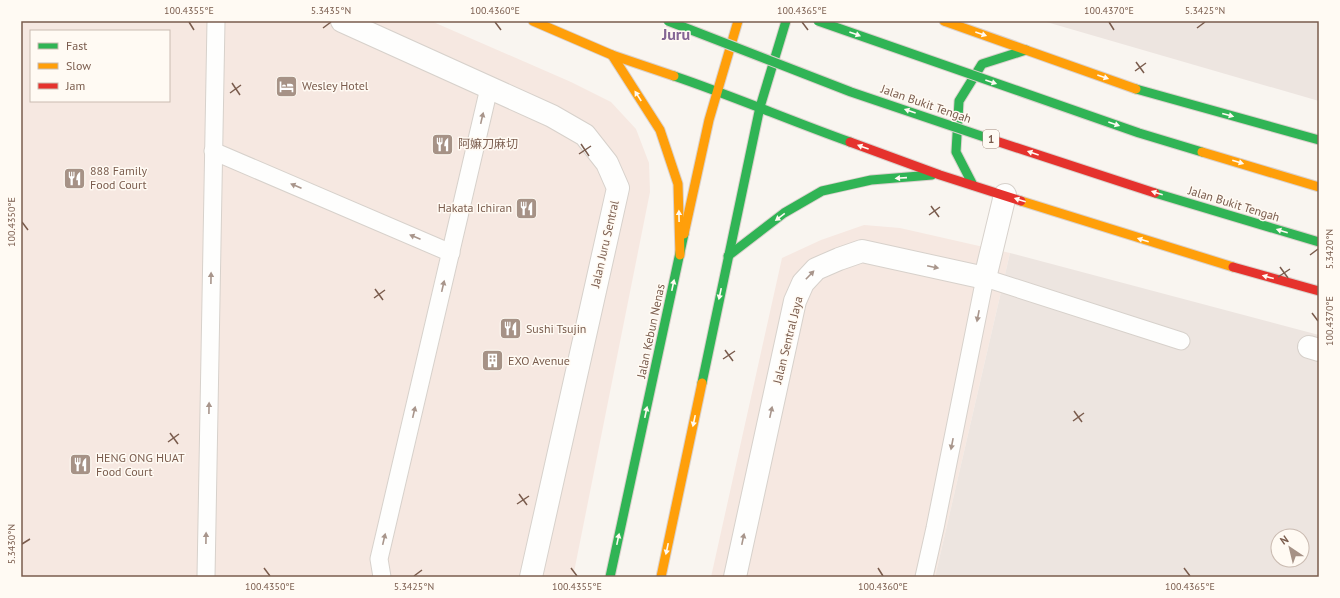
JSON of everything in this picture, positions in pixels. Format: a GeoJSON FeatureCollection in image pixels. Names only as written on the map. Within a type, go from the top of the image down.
{"type":"FeatureCollection","features":[{"type":"Feature","properties":{"kind":"main road"},"geometry":{"type":"LineString","coordinates":[[533,21],[612,56],[718,91],[798,123],[940,175],[1205,260],[1319,291]]}},
{"type":"Feature","properties":{"kind":"main road","name":"Jalan Bukit Tengah"},"geometry":{"type":"LineString","coordinates":[[668,21],[851,92],[1128,185],[1319,242]]}},
{"type":"Feature","properties":{"kind":"main road","name":"Jalan Kebun Nenas"},"geometry":{"type":"LineString","coordinates":[[610,577],[709,120],[738,21]]}},
{"type":"Feature","properties":{"kind":"main road"},"geometry":{"type":"LineString","coordinates":[[661,577],[760,107],[786,21]]}},
{"type":"Feature","properties":{"kind":"main road"},"geometry":{"type":"LineString","coordinates":[[818,21],[1139,133],[1319,187]]}},
{"type":"Feature","properties":{"kind":"main road"},"geometry":{"type":"LineString","coordinates":[[944,21],[1146,92],[1319,140]]}},
{"type":"Feature","properties":{"kind":"main road"},"geometry":{"type":"LineString","coordinates":[[973,185],[956,152],[959,101],[982,64],[1026,50]]}},
{"type":"Feature","properties":{"kind":"main road"},"geometry":{"type":"LineString","coordinates":[[612,56],[660,130],[678,184],[680,255]]}},
{"type":"Feature","properties":{"kind":"main road"},"geometry":{"type":"LineString","coordinates":[[728,256],[784,214],[822,191],[871,180],[940,175]]}},
{"type":"Feature","properties":{"kind":"street","name":"Jalan Juru Sentral"},"geometry":{"type":"LineString","coordinates":[[342,21],[552,116],[585,135],[607,163],[618,188],[531,577]]}},
{"type":"Feature","properties":{"kind":"street"},"geometry":{"type":"LineString","coordinates":[[986,278],[1005,195]]}},
{"type":"Feature","properties":{"kind":"street","name":"Jalan Sentral Jaya"},"geometry":{"type":"LineString","coordinates":[[735,577],[795,301],[803,283],[816,270],[839,259],[862,251],[986,278]]}},
{"type":"Feature","properties":{"kind":"lane"},"geometry":{"type":"LineString","coordinates":[[206,577],[216,21]]}},
{"type":"Feature","properties":{"kind":"lane"},"geometry":{"type":"LineString","coordinates":[[382,577],[379,559],[489,88]]}},
{"type":"Feature","properties":{"kind":"lane"},"geometry":{"type":"LineString","coordinates":[[213,151],[451,253]]}},
{"type":"Feature","properties":{"kind":"lane"},"geometry":{"type":"LineString","coordinates":[[924,577],[986,278],[1181,341]]}},
{"type":"Feature","properties":{"kind":"shaded area"},"geometry":{"type":"Polygon","coordinates":[[[21,21],[431,21],[571,82],[611,102],[636,129],[649,163],[650,192],[573,577],[21,577],[21,21]]]}},
{"type":"Feature","properties":{"kind":"shaded area"},"geometry":{"type":"Polygon","coordinates":[[[1043,21],[1319,21],[1319,101],[1043,21]]]}},
{"type":"Feature","properties":{"kind":"shaded area"},"geometry":{"type":"Polygon","coordinates":[[[864,225],[900,228],[1010,253],[935,577],[711,577],[782,258],[821,240],[864,225]]]}},
{"type":"Feature","properties":{"kind":"shaded area"},"geometry":{"type":"Polygon","coordinates":[[[1010,253],[1319,335],[1319,577],[935,577],[1010,253]]]}},
{"type":"Feature","properties":{"kind":"traffic: fast"},"geometry":{"type":"LineString","coordinates":[[668,21],[851,92],[993,140]]}},
{"type":"Feature","properties":{"kind":"traffic: fast"},"geometry":{"type":"LineString","coordinates":[[702,383],[760,107],[786,21]]}},
{"type":"Feature","properties":{"kind":"traffic: fast"},"geometry":{"type":"LineString","coordinates":[[818,21],[1139,133],[1202,152]]}},
{"type":"Feature","properties":{"kind":"traffic: fast"},"geometry":{"type":"LineString","coordinates":[[973,185],[956,152],[959,101],[982,64],[1026,50]]}},
{"type":"Feature","properties":{"kind":"traffic: fast"},"geometry":{"type":"LineString","coordinates":[[674,76],[850,142]]}},
{"type":"Feature","properties":{"kind":"traffic: fast"},"geometry":{"type":"LineString","coordinates":[[1136,89],[1319,140]]}},
{"type":"Feature","properties":{"kind":"traffic: fast"},"geometry":{"type":"LineString","coordinates":[[728,256],[784,213],[822,191],[871,180],[932,175]]}},
{"type":"Feature","properties":{"kind":"traffic: fast"},"geometry":{"type":"LineString","coordinates":[[1155,193],[1319,242]]}},
{"type":"Feature","properties":{"kind":"traffic: fast"},"geometry":{"type":"LineString","coordinates":[[610,577],[684,234]]}},
{"type":"Feature","properties":{"kind":"traffic: slow"},"geometry":{"type":"LineString","coordinates":[[533,21],[612,55],[674,76]]}},
{"type":"Feature","properties":{"kind":"traffic: slow"},"geometry":{"type":"LineString","coordinates":[[684,234],[709,120],[738,21]]}},
{"type":"Feature","properties":{"kind":"traffic: slow"},"geometry":{"type":"LineString","coordinates":[[944,21],[1136,89]]}},
{"type":"Feature","properties":{"kind":"traffic: slow"},"geometry":{"type":"LineString","coordinates":[[612,55],[660,130],[678,184],[680,255]]}},
{"type":"Feature","properties":{"kind":"traffic: slow"},"geometry":{"type":"LineString","coordinates":[[1202,152],[1319,187]]}},
{"type":"Feature","properties":{"kind":"traffic: slow"},"geometry":{"type":"LineString","coordinates":[[1021,201],[1233,267]]}},
{"type":"Feature","properties":{"kind":"traffic: slow"},"geometry":{"type":"LineString","coordinates":[[661,577],[702,383]]}},
{"type":"Feature","properties":{"kind":"traffic: jam"},"geometry":{"type":"LineString","coordinates":[[993,140],[1155,193]]}},
{"type":"Feature","properties":{"kind":"traffic: jam"},"geometry":{"type":"LineString","coordinates":[[850,142],[940,175],[1021,201]]}},
{"type":"Feature","properties":{"kind":"traffic: jam"},"geometry":{"type":"LineString","coordinates":[[1233,267],[1319,291]]}},
{"type":"Feature","properties":{"kind":"place","name":"Wesley Hotel"},"geometry":{"type":"Point","coordinates":[286,86]}},
{"type":"Feature","properties":{"kind":"place","name":"阿嫲刀麻切"},"geometry":{"type":"Point","coordinates":[443,144]}},
{"type":"Feature","properties":{"kind":"place","name":"888 Family Food Court"},"geometry":{"type":"Point","coordinates":[75,178]}},
{"type":"Feature","properties":{"kind":"place","name":"Hakata Ichiran"},"geometry":{"type":"Point","coordinates":[527,208]}},
{"type":"Feature","properties":{"kind":"place","name":"Sushi Tsujin"},"geometry":{"type":"Point","coordinates":[510,329]}},
{"type":"Feature","properties":{"kind":"place","name":"EXO Avenue"},"geometry":{"type":"Point","coordinates":[492,361]}},
{"type":"Feature","properties":{"kind":"place","name":"HENG ONG HUAT Food Court"},"geometry":{"type":"Point","coordinates":[80,465]}},
{"type":"Feature","properties":{"kind":"district","name":"Juru"},"geometry":{"type":"Point","coordinates":[676,34]}}]}
